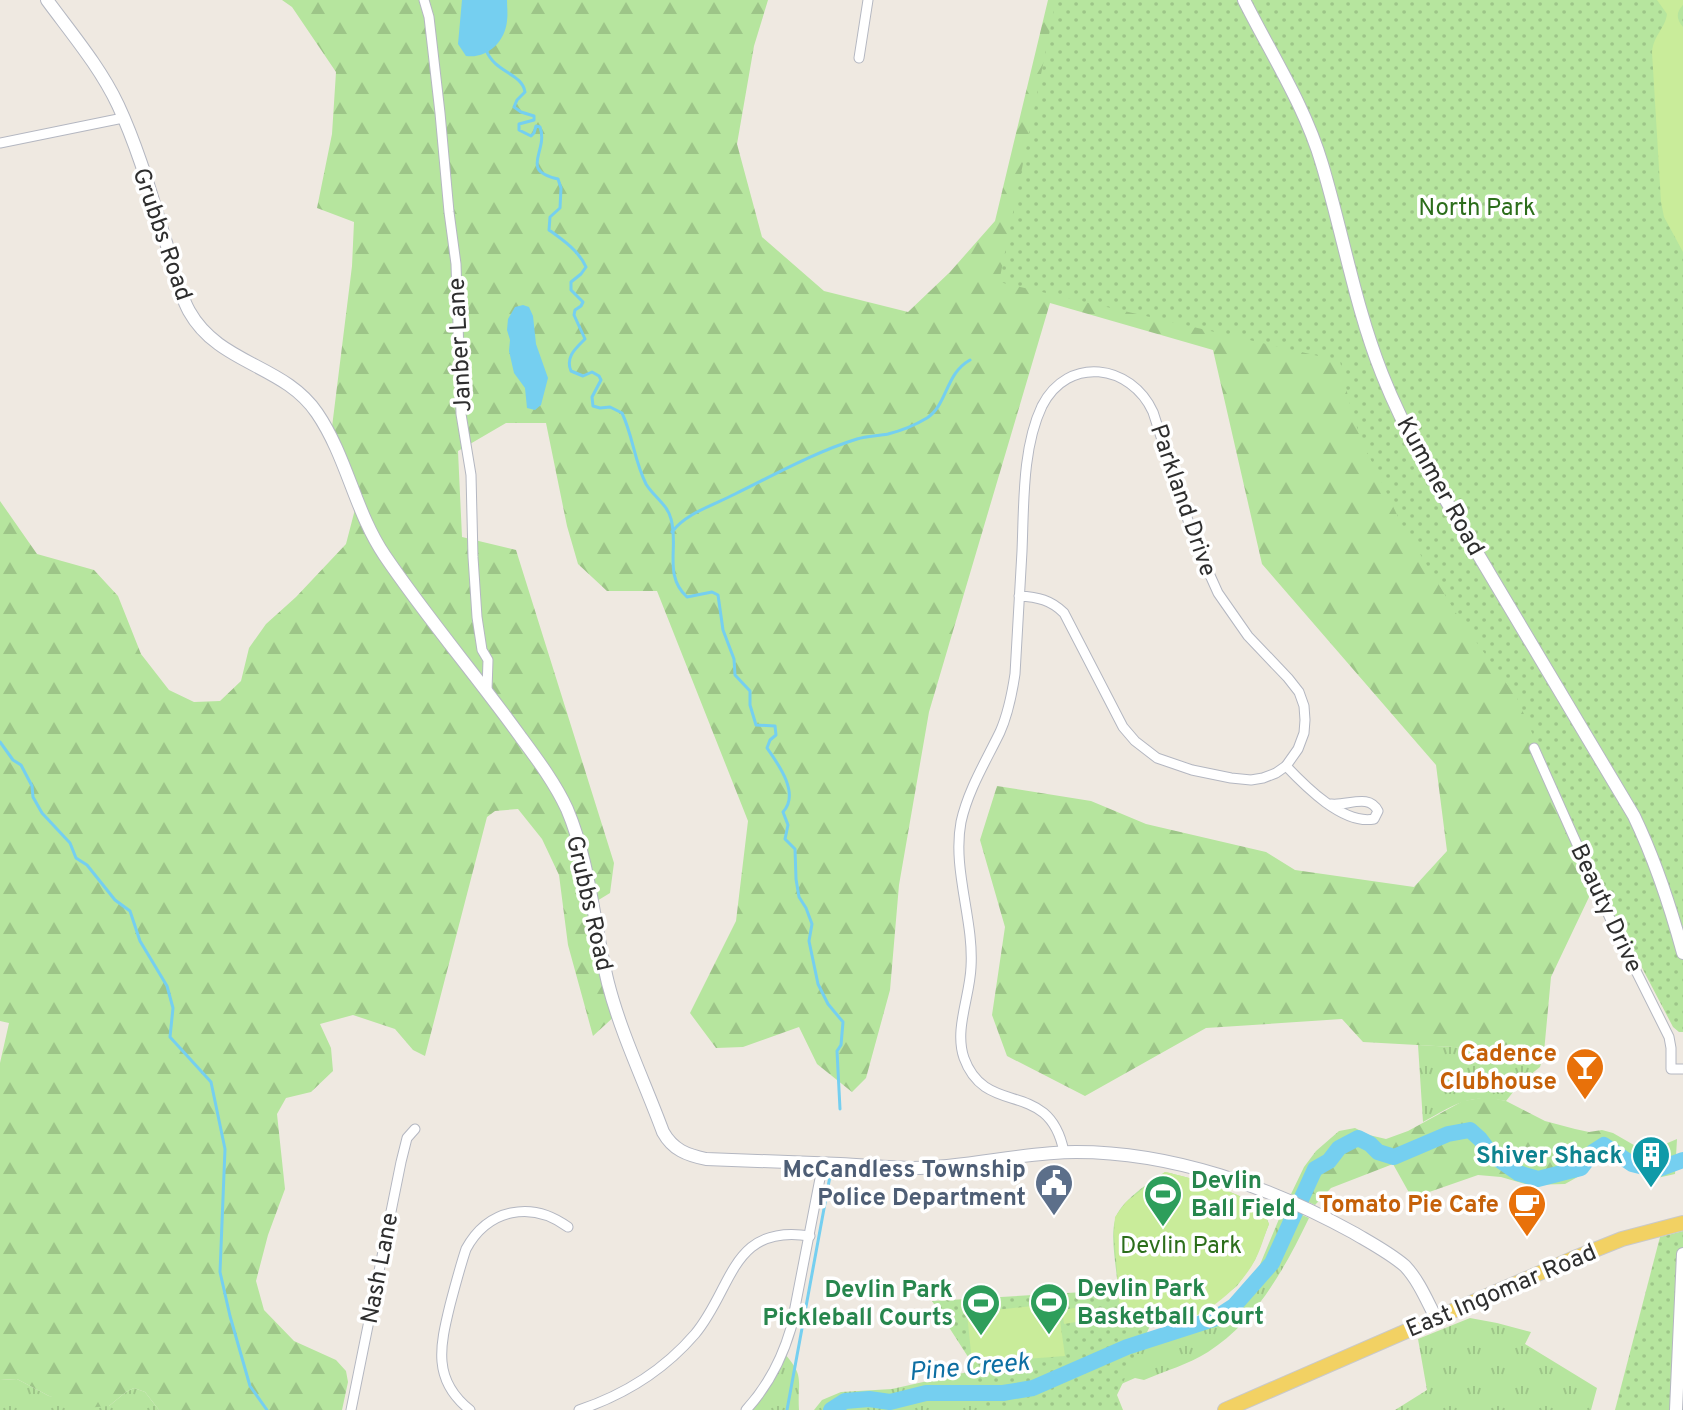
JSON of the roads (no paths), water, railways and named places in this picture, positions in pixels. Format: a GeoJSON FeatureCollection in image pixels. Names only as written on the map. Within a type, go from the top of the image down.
{"type":"FeatureCollection","features":[{"type":"Feature","properties":{"kind":"main road","name":"East Ingomar Road"},"geometry":{"type":"LineString","coordinates":[[1225,1410],[1602,1247],[1683,1223]]}},
{"type":"Feature","properties":{"kind":"street","name":"Grubbs Road"},"geometry":{"type":"LineString","coordinates":[[47,0],[96,67],[117,104],[188,310],[206,335],[230,354],[275,376],[302,394],[317,413],[332,439],[369,530],[412,595],[487,690],[566,808],[576,835],[613,1000],[667,1140],[679,1151],[706,1159],[921,1168],[1064,1152],[1113,1154],[1169,1162],[1244,1184],[1311,1211],[1374,1245],[1405,1266],[1418,1283],[1436,1318]]}},
{"type":"Feature","properties":{"kind":"street","name":"Janber Lane"},"geometry":{"type":"LineString","coordinates":[[424,0],[434,58],[456,264],[461,414],[471,475],[477,617],[482,650],[488,660],[487,690]]}},
{"type":"Feature","properties":{"kind":"street"},"geometry":{"type":"LineString","coordinates":[[859,58],[868,0]]}},
{"type":"Feature","properties":{"kind":"street","name":"Kummer Road"},"geometry":{"type":"LineString","coordinates":[[1244,0],[1309,128],[1322,163],[1365,326],[1399,414],[1443,495],[1634,816],[1668,898],[1683,953]]}},
{"type":"Feature","properties":{"kind":"street"},"geometry":{"type":"LineString","coordinates":[[0,143],[123,118]]}},
{"type":"Feature","properties":{"kind":"street","name":"Parkland Drive"},"geometry":{"type":"LineString","coordinates":[[1064,1152],[1059,1132],[1048,1115],[1036,1106],[996,1094],[974,1075],[964,1056],[961,1040],[972,954],[961,865],[960,828],[966,806],[1003,725],[1015,674],[1027,470],[1033,433],[1041,409],[1053,391],[1074,376],[1100,372],[1124,378],[1141,391],[1153,412],[1200,555],[1218,593],[1248,636],[1299,692],[1304,706],[1305,728],[1298,749],[1286,766]]}},
{"type":"Feature","properties":{"kind":"street"},"geometry":{"type":"LineString","coordinates":[[1019,596],[1042,599],[1064,613],[1123,727],[1148,752],[1181,767],[1244,780],[1258,780],[1286,766],[1318,798],[1331,804]]}},
{"type":"Feature","properties":{"kind":"street","name":"Beauty Drive"},"geometry":{"type":"LineString","coordinates":[[1534,748],[1613,925],[1669,1037],[1671,1069],[1683,1069]]}},
{"type":"Feature","properties":{"kind":"street","name":"Nash Lane"},"geometry":{"type":"LineString","coordinates":[[351,1410],[401,1162],[407,1138],[415,1129]]}},
{"type":"Feature","properties":{"kind":"street"},"geometry":{"type":"LineString","coordinates":[[746,1410],[771,1377],[788,1340],[823,1163]]}},
{"type":"Feature","properties":{"kind":"street"},"geometry":{"type":"LineString","coordinates":[[470,1410],[451,1389],[441,1356],[443,1334],[466,1249],[487,1223],[511,1212],[545,1214],[568,1227]]}},
{"type":"Feature","properties":{"kind":"street"},"geometry":{"type":"LineString","coordinates":[[579,1410],[630,1388],[670,1358],[702,1324],[738,1261],[750,1248],[780,1234],[810,1236]]}},
{"type":"Feature","properties":{"kind":"street"},"geometry":{"type":"LineString","coordinates":[[1676,1410],[1683,1254]]}},
{"type":"Feature","properties":{"kind":"water"},"geometry":{"type":"Polygon","coordinates":[[[462,0],[507,0],[503,36],[494,48],[481,55],[466,56],[458,44],[462,0]]]}},
{"type":"Feature","properties":{"kind":"water"},"geometry":{"type":"Polygon","coordinates":[[[515,307],[529,307],[533,316],[536,344],[548,378],[541,405],[535,410],[527,408],[525,388],[514,373],[509,351],[508,319],[515,307]]]}},
{"type":"Feature","properties":{"kind":"waterway"},"geometry":{"type":"LineString","coordinates":[[486,50],[495,64],[523,86],[525,92],[514,107],[534,116],[534,120],[519,124],[519,130],[531,136],[536,126],[540,127],[542,136],[537,165],[540,171],[558,179],[561,188],[560,208],[550,217],[549,230],[575,251],[586,267],[571,282],[571,290],[583,302],[574,315],[585,339],[570,357],[571,371],[583,376],[592,372],[599,376],[601,380],[592,397],[593,406],[610,407],[622,413],[646,484],[669,514],[673,529],[674,570],[680,588],[687,597],[712,592],[718,595],[735,675],[750,691],[750,705],[756,725],[775,726],[776,735],[767,748],[789,788],[788,805],[783,812],[788,825],[785,839],[795,849],[799,897],[812,924],[809,941],[818,984],[828,1004],[843,1022],[841,1045],[837,1051],[840,1109]]}},
{"type":"Feature","properties":{"kind":"waterway"},"geometry":{"type":"LineString","coordinates":[[672,532],[701,510],[810,457],[857,439],[898,431],[927,418],[939,405],[956,373],[970,360]]}},
{"type":"Feature","properties":{"kind":"waterway"},"geometry":{"type":"LineString","coordinates":[[0,742],[13,760],[21,765],[42,813],[70,843],[76,858],[87,865],[115,900],[130,911],[140,941],[167,986],[173,1008],[170,1037],[211,1082],[225,1149],[220,1272],[250,1386],[267,1410]]}},
{"type":"Feature","properties":{"kind":"waterway","name":"Pine Creek"},"geometry":{"type":"LineString","coordinates":[[831,1410],[845,1401],[869,1399],[890,1402],[926,1393],[1003,1393],[1033,1388],[1127,1347],[1214,1319],[1234,1306],[1272,1263],[1315,1169],[1329,1161],[1339,1148],[1358,1138],[1378,1152],[1394,1157],[1448,1134],[1470,1130],[1492,1155],[1518,1173],[1538,1179],[1581,1168],[1593,1152],[1604,1145],[1632,1164],[1656,1170],[1683,1160]]}},
{"type":"Feature","properties":{"kind":"waterway"},"geometry":{"type":"LineString","coordinates":[[787,1410],[830,1176]]}},
{"type":"Feature","properties":{"kind":"place","name":"Cadence Clubhouse"},"geometry":{"type":"Point","coordinates":[1585,1101]}},
{"type":"Feature","properties":{"kind":"place","name":"Shiver Shack"},"geometry":{"type":"Point","coordinates":[1651,1189]}},
{"type":"Feature","properties":{"kind":"place","name":"McCandless Township Police Department"},"geometry":{"type":"Point","coordinates":[1054,1217]}},
{"type":"Feature","properties":{"kind":"place","name":"Devlin Ball Field"},"geometry":{"type":"Point","coordinates":[1163,1228]}},
{"type":"Feature","properties":{"kind":"place","name":"Tomato Pie Cafe"},"geometry":{"type":"Point","coordinates":[1527,1238]}},
{"type":"Feature","properties":{"kind":"place","name":"Devlin Park Basketball Court"},"geometry":{"type":"Point","coordinates":[1049,1336]}},
{"type":"Feature","properties":{"kind":"place","name":"Devlin Park Pickleball Courts"},"geometry":{"type":"Point","coordinates":[981,1337]}},
{"type":"Feature","properties":{"kind":"park label","name":"North Park"},"geometry":{"type":"Point","coordinates":[1477,207]}},
{"type":"Feature","properties":{"kind":"park label","name":"Devlin Park"},"geometry":{"type":"Point","coordinates":[1181,1245]}}]}
